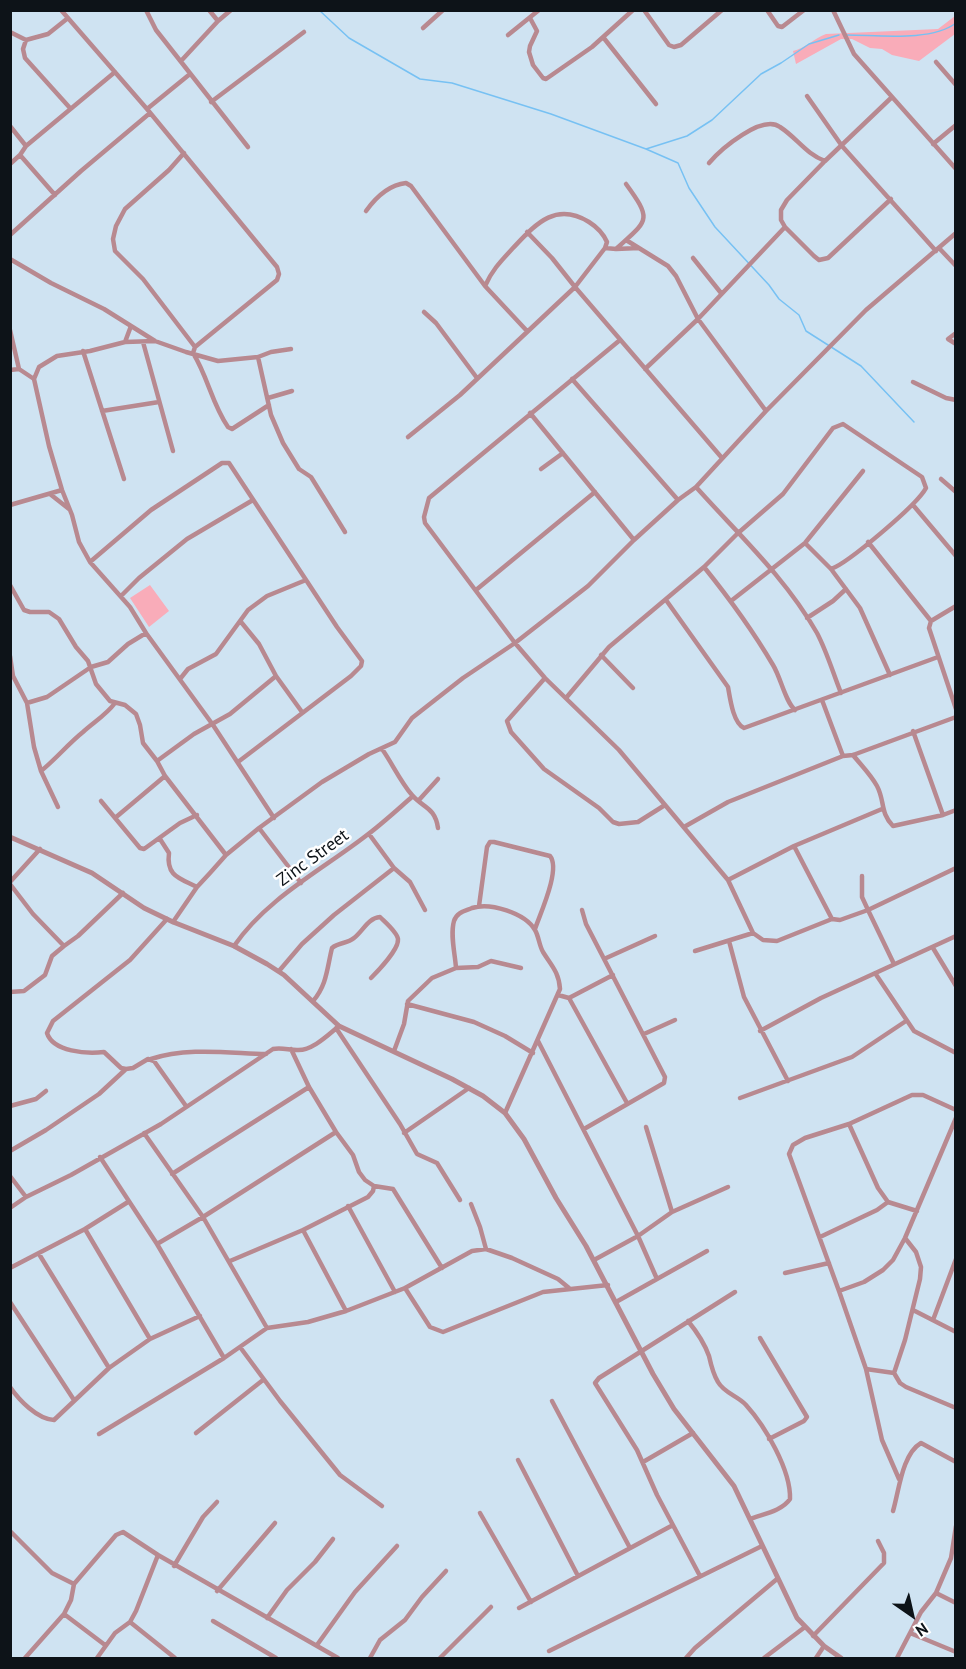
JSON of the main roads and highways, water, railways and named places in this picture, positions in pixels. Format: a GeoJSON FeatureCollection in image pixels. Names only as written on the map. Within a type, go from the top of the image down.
{"type":"FeatureCollection","features":[{"type":"Feature","properties":{"kind":"waterway"},"geometry":{"type":"LineString","coordinates":[[319,10],[349,38],[420,79],[452,83],[551,114],[678,163],[689,188],[715,227],[769,285],[779,299],[799,315],[806,331],[861,366],[914,422]]}},
{"type":"Feature","properties":{"kind":"waterway"},"geometry":{"type":"LineString","coordinates":[[847,35],[919,35],[933,33],[956,23]]}},
{"type":"Feature","properties":{"kind":"waterway"},"geometry":{"type":"LineString","coordinates":[[646,149],[687,136],[712,120],[761,74],[809,44],[839,35]]}}]}
